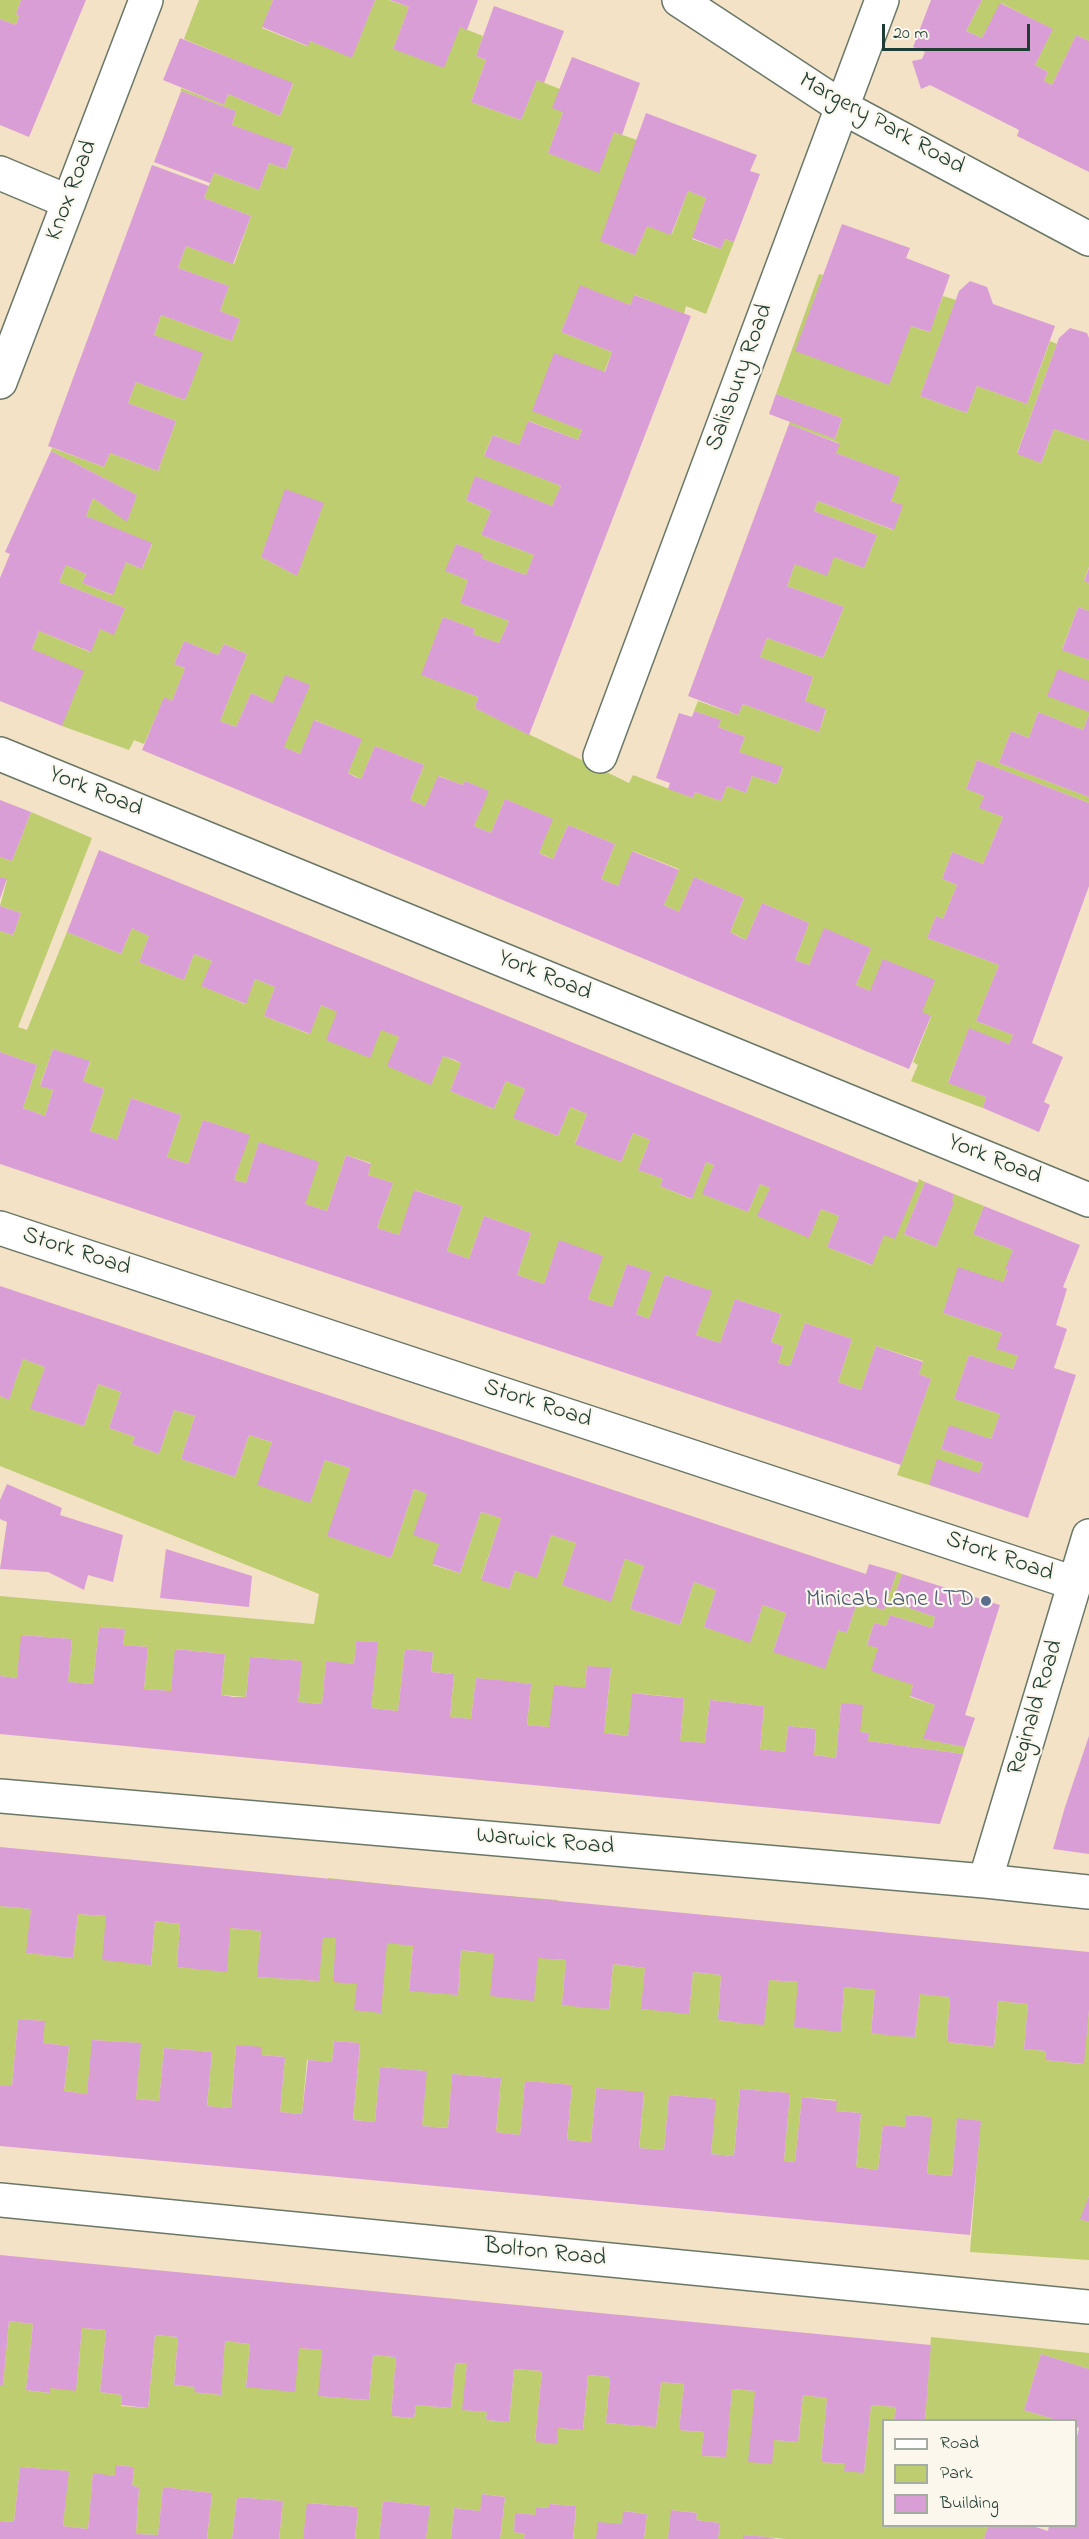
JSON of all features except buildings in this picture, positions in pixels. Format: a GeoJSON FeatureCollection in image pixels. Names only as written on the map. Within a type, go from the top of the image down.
{"type":"FeatureCollection","features":[{"type":"Feature","properties":{"kind":"street","name":"Knox Road"},"geometry":{"type":"LineString","coordinates":[[0,382],[146,0]]}},
{"type":"Feature","properties":{"kind":"street","name":"Margery Park Road"},"geometry":{"type":"LineString","coordinates":[[679,0],[842,107],[1089,239]]}},
{"type":"Feature","properties":{"kind":"street","name":"Salisbury Road"},"geometry":{"type":"LineString","coordinates":[[600,756],[882,0]]}},
{"type":"Feature","properties":{"kind":"street"},"geometry":{"type":"LineString","coordinates":[[0,173],[69,202]]}},
{"type":"Feature","properties":{"kind":"street","name":"York Road"},"geometry":{"type":"LineString","coordinates":[[0,754],[1089,1200]]}},
{"type":"Feature","properties":{"kind":"street","name":"Stork Road"},"geometry":{"type":"LineString","coordinates":[[0,1228],[1074,1583]]}},
{"type":"Feature","properties":{"kind":"street","name":"Reginald Road"},"geometry":{"type":"LineString","coordinates":[[986,1881],[1089,1536]]}},
{"type":"Feature","properties":{"kind":"street","name":"Warwick Road"},"geometry":{"type":"LineString","coordinates":[[0,1796],[986,1881],[1089,1892]]}},
{"type":"Feature","properties":{"kind":"street","name":"Bolton Road"},"geometry":{"type":"LineString","coordinates":[[0,2200],[1089,2307]]}},
{"type":"Feature","properties":{"kind":"green space"},"geometry":{"type":"Polygon","coordinates":[[[0,0],[21,0],[16,14],[19,16],[16,25],[0,19],[0,0]]]}},
{"type":"Feature","properties":{"kind":"green space"},"geometry":{"type":"Polygon","coordinates":[[[199,0],[273,0],[262,28],[307,46],[310,41],[352,57],[375,0],[389,0],[409,7],[393,49],[460,27],[483,36],[476,56],[486,60],[471,102],[521,120],[537,80],[560,89],[563,112],[548,153],[598,172],[614,132],[637,140],[601,241],[635,255],[647,226],[672,234],[688,191],[706,198],[692,239],[721,249],[725,239],[734,242],[706,314],[686,306],[684,314],[635,295],[630,305],[580,286],[561,332],[612,352],[578,440],[529,421],[519,445],[493,435],[484,455],[561,486],[552,506],[475,477],[466,500],[491,511],[481,535],[534,555],[526,575],[481,558],[482,554],[456,544],[446,571],[468,580],[460,603],[509,621],[499,643],[473,634],[475,629],[443,617],[422,675],[478,697],[475,708],[629,783],[633,775],[693,798],[695,792],[721,801],[727,786],[746,793],[752,776],[777,784],[783,768],[739,752],[745,737],[718,727],[721,720],[694,711],[698,701],[738,715],[743,704],[819,732],[826,710],[805,701],[813,677],[760,657],[767,638],[823,658],[844,607],[787,586],[795,564],[834,557],[864,568],[877,535],[814,511],[818,501],[893,530],[902,505],[891,501],[899,477],[836,453],[839,443],[789,424],[790,421],[835,439],[842,418],[776,394],[819,274],[823,275],[796,351],[911,326],[929,332],[943,296],[956,300],[920,396],[967,413],[977,386],[1027,404],[1050,341],[1057,344],[1017,453],[1041,463],[1054,429],[1089,441],[1089,567],[1084,580],[1089,583],[1089,611],[1078,607],[1062,649],[1089,660],[1089,715],[1083,730],[1038,712],[1029,738],[1011,731],[999,763],[1089,797],[1089,803],[977,760],[966,789],[984,796],[980,808],[1003,817],[983,864],[952,852],[942,879],[957,885],[943,919],[936,916],[927,938],[999,965],[976,1021],[1013,1035],[1009,1044],[969,1029],[948,1082],[986,1097],[983,1108],[911,1081],[918,1065],[913,1062],[931,1017],[856,985],[871,948],[824,929],[809,965],[795,960],[809,923],[762,903],[746,940],[730,932],[744,898],[694,877],[679,912],[664,905],[679,869],[633,851],[618,886],[601,879],[615,844],[568,825],[553,859],[539,853],[552,819],[505,799],[491,833],[474,826],[488,791],[465,781],[463,785],[439,776],[425,806],[410,800],[424,765],[375,746],[361,779],[348,773],[361,739],[315,720],[300,754],[284,747],[273,703],[251,693],[236,727],[220,721],[247,654],[224,644],[218,655],[184,641],[174,664],[185,668],[172,701],[164,698],[144,744],[134,740],[129,750],[62,726],[32,649],[39,631],[90,652],[100,629],[114,634],[125,608],[59,582],[66,565],[86,574],[82,583],[112,595],[126,562],[142,569],[152,544],[86,516],[93,498],[127,521],[137,495],[51,451],[52,448],[104,467],[110,453],[158,471],[176,421],[128,403],[136,382],[185,400],[202,354],[154,335],[161,315],[232,341],[240,319],[220,311],[229,286],[178,268],[186,246],[234,264],[251,216],[204,198],[214,173],[259,190],[269,163],[286,169],[293,148],[232,125],[236,111],[181,91],[181,88],[224,105],[228,94],[280,116],[293,84],[184,39],[199,0]],[[286,490],[261,557],[297,576],[286,490]]]}},
{"type":"Feature","properties":{"kind":"green space"},"geometry":{"type":"Polygon","coordinates":[[[982,0],[1089,0],[1089,41],[1076,35],[1052,85],[1044,81],[1048,72],[1035,65],[1052,29],[1001,3],[982,38],[966,31],[982,0]]]}},
{"type":"Feature","properties":{"kind":"green space"},"geometry":{"type":"Polygon","coordinates":[[[31,812],[92,838],[18,1027],[27,1030],[67,932],[121,954],[132,928],[149,936],[139,962],[184,980],[194,954],[212,961],[202,986],[245,1004],[255,979],[275,987],[264,1016],[309,1034],[321,1005],[399,1037],[388,1066],[431,1084],[443,1056],[461,1063],[450,1091],[494,1109],[506,1081],[525,1089],[514,1118],[558,1136],[570,1107],[587,1114],[575,1143],[621,1162],[633,1133],[650,1140],[638,1170],[663,1179],[660,1186],[691,1199],[706,1162],[714,1165],[703,1194],[748,1212],[760,1184],[770,1188],[758,1216],[809,1237],[821,1209],[839,1216],[827,1247],[871,1265],[884,1235],[907,1209],[919,1179],[925,1182],[904,1234],[936,1247],[954,1194],[984,1206],[973,1234],[1013,1250],[1006,1269],[1008,1270],[1003,1282],[951,1291],[943,1313],[1002,1333],[997,1349],[1018,1356],[1013,1369],[969,1355],[954,1399],[1000,1414],[991,1439],[949,1426],[941,1449],[983,1463],[979,1473],[929,1485],[897,1475],[931,1379],[919,1374],[923,1361],[876,1346],[861,1390],[838,1382],[852,1339],[805,1323],[790,1366],[778,1363],[783,1346],[771,1342],[781,1314],[735,1299],[720,1343],[696,1335],[711,1291],[665,1275],[649,1319],[636,1314],[650,1272],[627,1264],[612,1307],[588,1299],[602,1256],[559,1241],[544,1284],[517,1275],[531,1233],[484,1216],[469,1259],[447,1251],[462,1206],[415,1190],[399,1235],[377,1228],[393,1183],[368,1175],[371,1163],[346,1155],[327,1211],[305,1204],[259,1142],[246,1183],[234,1180],[249,1135],[203,1120],[188,1164],[167,1157],[181,1115],[131,1098],[117,1140],[90,1131],[104,1089],[83,1081],[90,1062],[53,1049],[40,1085],[53,1090],[45,1116],[23,1108],[37,1065],[0,1052],[0,931],[13,935],[21,913],[0,906],[7,880],[0,877],[0,857],[12,861],[31,812]]]}},
{"type":"Feature","properties":{"kind":"green space"},"geometry":{"type":"Polygon","coordinates":[[[23,1359],[45,1367],[31,1409],[84,1426],[98,1384],[121,1392],[109,1428],[135,1437],[132,1444],[159,1454],[174,1410],[195,1416],[181,1459],[235,1477],[249,1435],[272,1442],[258,1485],[310,1502],[325,1460],[350,1468],[328,1536],[391,1558],[414,1489],[427,1494],[439,1544],[433,1565],[460,1573],[481,1512],[501,1518],[481,1579],[509,1589],[515,1571],[537,1577],[551,1535],[576,1543],[562,1585],[611,1601],[625,1559],[644,1566],[630,1609],[680,1625],[694,1582],[716,1590],[704,1627],[750,1642],[763,1605],[786,1613],[773,1652],[838,1630],[847,1633],[857,1602],[884,1610],[897,1572],[902,1574],[892,1602],[935,1617],[932,1628],[890,1615],[886,1626],[874,1623],[867,1644],[878,1648],[913,1685],[910,1697],[935,1705],[924,1739],[965,1747],[963,1754],[868,1741],[869,1733],[860,1732],[841,1703],[836,1758],[814,1755],[816,1729],[788,1726],[785,1752],[760,1749],[764,1706],[710,1700],[705,1743],[680,1741],[684,1698],[633,1693],[628,1736],[604,1733],[611,1669],[587,1666],[585,1688],[549,1727],[527,1725],[531,1684],[476,1678],[471,1719],[450,1717],[454,1674],[431,1672],[433,1652],[405,1649],[398,1711],[371,1708],[377,1642],[356,1641],[354,1664],[326,1662],[322,1704],[298,1702],[301,1661],[250,1657],[246,1697],[221,1695],[225,1654],[176,1649],[171,1691],[144,1689],[148,1647],[123,1645],[125,1629],[99,1627],[93,1684],[68,1682],[72,1639],[22,1635],[17,1678],[0,1676],[0,1596],[314,1624],[319,1594],[0,1466],[0,1396],[9,1399],[23,1359]]]}},
{"type":"Feature","properties":{"kind":"green space"},"geometry":{"type":"Polygon","coordinates":[[[328,1878],[404,1886],[400,1944],[413,1946],[409,1990],[458,1995],[461,1950],[476,1952],[482,1894],[558,1900],[553,1959],[566,1960],[562,2005],[609,2009],[613,1964],[645,1968],[642,2009],[689,2013],[693,1972],[721,1975],[718,2020],[741,2023],[769,1980],[798,1982],[841,2031],[844,1987],[875,1990],[871,2033],[915,2037],[920,1994],[950,1997],[947,2042],[994,2047],[998,2001],[1028,2004],[1024,2049],[1046,2051],[1045,2060],[1083,2064],[1089,2010],[1089,2196],[1081,2219],[1089,2222],[1089,2260],[970,2252],[980,2121],[957,2119],[952,2176],[927,2174],[931,2117],[907,2115],[905,2127],[883,2125],[878,2170],[856,2167],[861,2113],[836,2111],[836,2100],[802,2097],[795,2162],[784,2161],[790,2093],[740,2089],[734,2156],[711,2154],[715,2099],[669,2095],[664,2150],[639,2148],[644,2093],[596,2088],[591,2142],[567,2140],[572,2085],[525,2081],[520,2135],[496,2132],[501,2078],[452,2074],[448,2128],[422,2126],[426,2071],[380,2067],[375,2122],[353,2120],[360,2043],[334,2041],[332,2062],[307,2060],[302,2114],[280,2112],[285,2057],[261,2055],[236,2045],[231,2108],[207,2106],[212,2052],[164,2048],[159,2101],[136,2099],[140,2043],[93,2040],[87,2094],[64,2091],[69,2046],[43,2043],[44,2021],[18,2019],[12,2086],[0,2086],[0,1906],[31,1909],[27,1953],[73,1958],[78,1914],[106,1916],[151,1965],[155,1921],[180,1924],[177,1967],[204,1969],[230,1928],[261,1931],[258,1977],[318,1981],[328,1878]]]}},
{"type":"Feature","properties":{"kind":"green space"},"geometry":{"type":"Polygon","coordinates":[[[9,2321],[33,2324],[26,2390],[49,2393],[50,2388],[76,2390],[82,2328],[106,2330],[100,2392],[122,2395],[121,2406],[148,2408],[155,2335],[178,2337],[174,2385],[195,2387],[195,2392],[220,2395],[225,2341],[250,2344],[246,2387],[299,2348],[322,2350],[319,2396],[369,2400],[373,2355],[396,2357],[391,2416],[414,2418],[416,2405],[451,2408],[455,2363],[467,2364],[463,2410],[487,2412],[486,2420],[509,2422],[514,2369],[542,2371],[535,2442],[558,2428],[583,2430],[588,2375],[610,2377],[606,2423],[656,2427],[661,2382],[684,2384],[679,2430],[704,2432],[701,2456],[725,2457],[732,2389],[755,2391],[774,2440],[798,2442],[803,2395],[827,2398],[821,2462],[845,2464],[864,2473],[871,2405],[896,2407],[894,2419],[882,2419],[882,2527],[988,2527],[984,2539],[786,2539],[744,2535],[743,2539],[718,2539],[720,2523],[696,2520],[697,2513],[672,2510],[668,2539],[644,2539],[647,2514],[624,2511],[622,2524],[596,2539],[573,2539],[576,2506],[549,2504],[549,2508],[536,2507],[536,2515],[515,2513],[514,2532],[525,2534],[524,2539],[500,2539],[505,2497],[483,2494],[480,2511],[454,2508],[451,2539],[426,2539],[429,2506],[383,2501],[379,2539],[355,2539],[358,2507],[308,2503],[303,2539],[279,2539],[283,2501],[237,2497],[232,2539],[207,2539],[212,2493],[163,2487],[158,2535],[136,2534],[139,2487],[132,2486],[134,2467],[115,2465],[115,2476],[93,2474],[88,2529],[63,2526],[68,2471],[20,2467],[14,2522],[0,2521],[0,2385],[3,2385],[9,2321]]]}},
{"type":"Feature","properties":{"kind":"green space"},"geometry":{"type":"Polygon","coordinates":[[[931,2337],[1089,2353],[1089,2369],[1041,2354],[1024,2410],[1053,2419],[925,2419],[931,2337]]]}},
{"type":"Feature","properties":{"kind":"place","name":"Minicab Lane LTD"},"geometry":{"type":"Point","coordinates":[986,1601]}}]}
